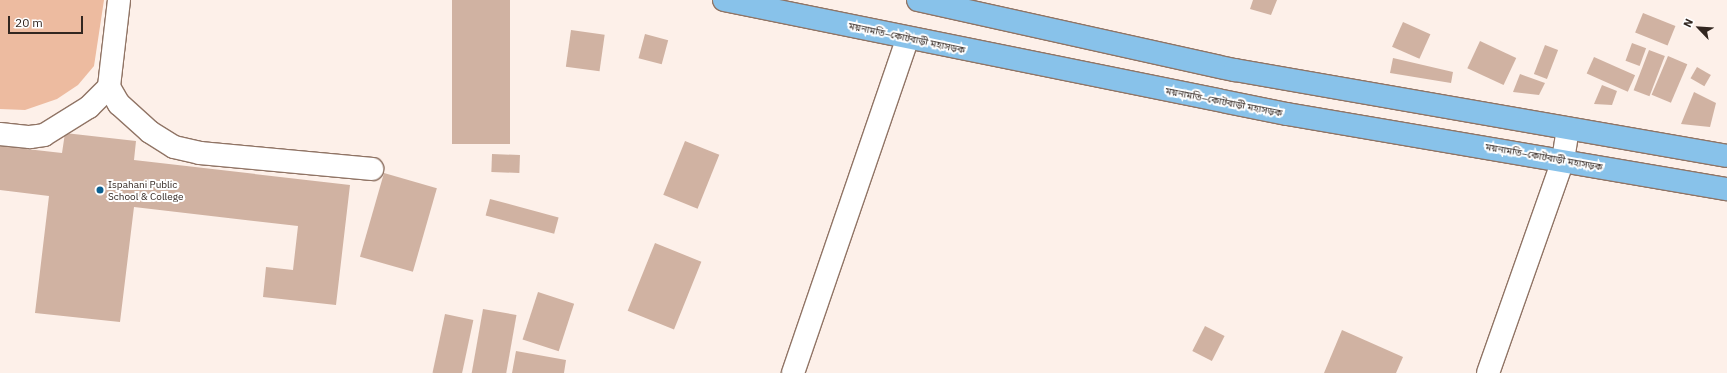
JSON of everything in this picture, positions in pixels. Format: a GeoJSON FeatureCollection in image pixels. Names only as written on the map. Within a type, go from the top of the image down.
{"type":"FeatureCollection","features":[{"type":"Feature","properties":{"kind":"main road","name":"ময়নামতি–কোটবাড়ী মহাসড়ক"},"geometry":{"type":"LineString","coordinates":[[724,0],[1287,114],[1727,189]]}},
{"type":"Feature","properties":{"kind":"main road"},"geometry":{"type":"LineString","coordinates":[[918,0],[1235,70],[1727,156]]}},
{"type":"Feature","properties":{"kind":"street"},"geometry":{"type":"LineString","coordinates":[[120,0],[109,87],[119,104],[131,118],[174,146],[200,153],[372,169]]}},
{"type":"Feature","properties":{"kind":"street"},"geometry":{"type":"LineString","coordinates":[[793,373],[908,38]]}},
{"type":"Feature","properties":{"kind":"street"},"geometry":{"type":"LineString","coordinates":[[0,134],[44,135],[89,107],[109,87]]}},
{"type":"Feature","properties":{"kind":"street"},"geometry":{"type":"LineString","coordinates":[[1488,373],[1563,160],[1568,129]]}},
{"type":"Feature","properties":{"kind":"shaded area"},"geometry":{"type":"Polygon","coordinates":[[[0,0],[104,0],[94,66],[78,85],[57,99],[25,110],[0,109],[0,0]]]}},
{"type":"Feature","properties":{"kind":"building"},"geometry":{"type":"Polygon","coordinates":[[[452,0],[510,0],[510,144],[452,144],[452,0]]]}},
{"type":"Feature","properties":{"kind":"building"},"geometry":{"type":"Polygon","coordinates":[[[1253,0],[1277,0],[1271,15],[1250,9],[1253,0]]]}},
{"type":"Feature","properties":{"kind":"building"},"geometry":{"type":"Polygon","coordinates":[[[1643,13],[1675,26],[1668,46],[1635,32],[1643,13]]]}},
{"type":"Feature","properties":{"kind":"building"},"geometry":{"type":"Polygon","coordinates":[[[1403,22],[1430,34],[1419,59],[1392,47],[1403,22]]]}},
{"type":"Feature","properties":{"kind":"building"},"geometry":{"type":"Polygon","coordinates":[[[571,30],[605,35],[600,71],[566,67],[571,30]]]}},
{"type":"Feature","properties":{"kind":"building"},"geometry":{"type":"Polygon","coordinates":[[[645,34],[668,40],[662,64],[639,58],[645,34]]]}},
{"type":"Feature","properties":{"kind":"building"},"geometry":{"type":"Polygon","coordinates":[[[1480,41],[1516,58],[1504,85],[1467,68],[1480,41]]]}},
{"type":"Feature","properties":{"kind":"building"},"geometry":{"type":"Polygon","coordinates":[[[1632,43],[1646,48],[1640,66],[1626,61],[1632,43]]]}},
{"type":"Feature","properties":{"kind":"building"},"geometry":{"type":"Polygon","coordinates":[[[1545,45],[1558,50],[1547,79],[1534,74],[1545,45]]]}},
{"type":"Feature","properties":{"kind":"building"},"geometry":{"type":"Polygon","coordinates":[[[1649,50],[1665,56],[1649,96],[1634,90],[1649,50]]]}},
{"type":"Feature","properties":{"kind":"building"},"geometry":{"type":"Polygon","coordinates":[[[1668,56],[1687,64],[1671,103],[1652,95],[1668,56]]]}},
{"type":"Feature","properties":{"kind":"building"},"geometry":{"type":"Polygon","coordinates":[[[1594,57],[1635,75],[1628,92],[1587,73],[1594,57]]]}},
{"type":"Feature","properties":{"kind":"building"},"geometry":{"type":"Polygon","coordinates":[[[1393,58],[1453,72],[1451,83],[1390,73],[1393,58]]]}},
{"type":"Feature","properties":{"kind":"building"},"geometry":{"type":"Polygon","coordinates":[[[1697,67],[1711,75],[1704,86],[1690,78],[1697,67]]]}},
{"type":"Feature","properties":{"kind":"building"},"geometry":{"type":"Polygon","coordinates":[[[1520,74],[1545,83],[1539,95],[1513,92],[1520,74]]]}},
{"type":"Feature","properties":{"kind":"building"},"geometry":{"type":"Polygon","coordinates":[[[1602,85],[1617,91],[1612,105],[1594,104],[1602,85]]]}},
{"type":"Feature","properties":{"kind":"building"},"geometry":{"type":"Polygon","coordinates":[[[1694,92],[1716,103],[1710,127],[1681,124],[1694,92]]]}},
{"type":"Feature","properties":{"kind":"building"},"geometry":{"type":"Polygon","coordinates":[[[65,133],[136,141],[134,160],[350,185],[336,305],[263,297],[266,267],[293,270],[298,226],[134,207],[120,322],[35,313],[49,196],[0,190],[0,146],[62,153],[65,133]]]}},
{"type":"Feature","properties":{"kind":"building"},"geometry":{"type":"Polygon","coordinates":[[[685,141],[719,155],[698,209],[663,195],[685,141]]]}},
{"type":"Feature","properties":{"kind":"building"},"geometry":{"type":"Polygon","coordinates":[[[492,154],[520,155],[519,173],[491,172],[492,154]]]}},
{"type":"Feature","properties":{"kind":"building"},"geometry":{"type":"Polygon","coordinates":[[[384,173],[437,188],[413,272],[360,257],[384,173]]]}},
{"type":"Feature","properties":{"kind":"building"},"geometry":{"type":"Polygon","coordinates":[[[490,199],[559,217],[554,234],[486,215],[490,199]]]}},
{"type":"Feature","properties":{"kind":"building"},"geometry":{"type":"Polygon","coordinates":[[[655,243],[701,262],[674,329],[628,311],[655,243]]]}},
{"type":"Feature","properties":{"kind":"building"},"geometry":{"type":"Polygon","coordinates":[[[538,292],[574,304],[559,351],[523,340],[538,292]]]}},
{"type":"Feature","properties":{"kind":"building"},"geometry":{"type":"Polygon","coordinates":[[[483,309],[516,315],[506,373],[472,373],[483,309]]]}},
{"type":"Feature","properties":{"kind":"building"},"geometry":{"type":"Polygon","coordinates":[[[445,314],[473,320],[462,373],[433,373],[445,314]]]}},
{"type":"Feature","properties":{"kind":"building"},"geometry":{"type":"Polygon","coordinates":[[[1205,326],[1225,336],[1212,361],[1192,351],[1205,326]]]}},
{"type":"Feature","properties":{"kind":"building"},"geometry":{"type":"Polygon","coordinates":[[[1342,330],[1403,357],[1396,373],[1324,373],[1342,330]]]}},
{"type":"Feature","properties":{"kind":"building"},"geometry":{"type":"Polygon","coordinates":[[[516,351],[566,360],[564,373],[512,373],[516,351]]]}},
{"type":"Feature","properties":{"kind":"place","name":"Ispahani Public School & College"},"geometry":{"type":"Point","coordinates":[100,190]}}]}
